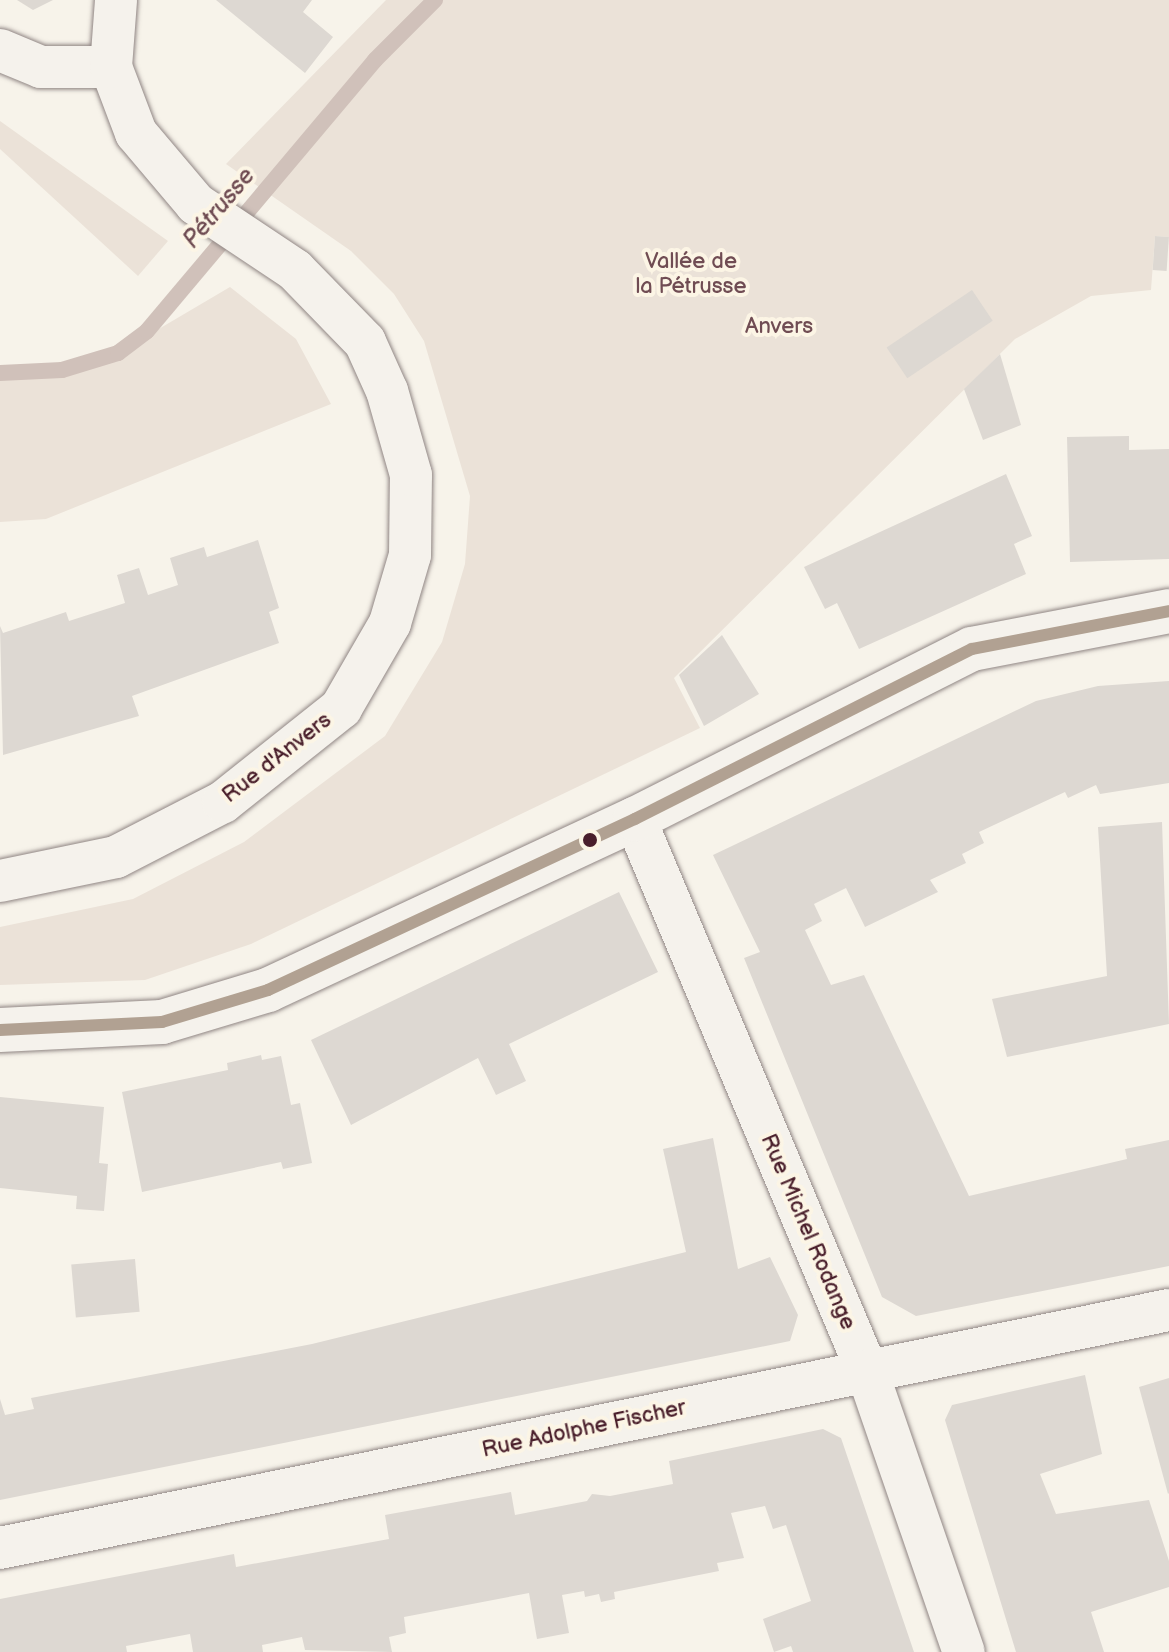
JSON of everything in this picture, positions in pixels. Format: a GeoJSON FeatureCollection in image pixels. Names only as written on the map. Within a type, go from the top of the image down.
{"type":"FeatureCollection","features":[{"type":"Feature","properties":{"kind":"main road"},"geometry":{"type":"LineString","coordinates":[[0,1030],[162,1022],[268,990],[635,819],[972,649],[1169,611]]}},
{"type":"Feature","properties":{"kind":"street"},"geometry":{"type":"LineString","coordinates":[[0,50],[41,67],[111,67],[116,0]]}},
{"type":"Feature","properties":{"kind":"street","name":"Rue d'Anvers"},"geometry":{"type":"LineString","coordinates":[[0,881],[116,857],[223,802],[341,708],[390,623],[410,555],[411,475],[387,391],[365,342],[329,300],[295,270],[258,249],[196,204],[136,133],[111,67]]}},
{"type":"Feature","properties":{"kind":"street","name":"Rue Michel Rodange"},"geometry":{"type":"LineString","coordinates":[[635,819],[867,1371],[964,1652]]}},
{"type":"Feature","properties":{"kind":"street","name":"Rue Adolphe Fischer"},"geometry":{"type":"LineString","coordinates":[[0,1548],[1169,1310]]}},
{"type":"Feature","properties":{"kind":"green space","name":"Vallée de la Pétrusse"},"geometry":{"type":"Polygon","coordinates":[[[386,0],[1169,0],[1169,237],[1155,236],[1151,290],[1091,296],[1015,339],[674,678],[700,728],[251,944],[145,980],[0,985],[0,927],[133,899],[244,842],[385,736],[442,642],[465,564],[470,496],[424,341],[394,294],[351,251],[226,164],[386,0]]]}},
{"type":"Feature","properties":{"kind":"green space"},"geometry":{"type":"Polygon","coordinates":[[[0,121],[168,241],[138,276],[0,149],[0,121]]]}},
{"type":"Feature","properties":{"kind":"green space"},"geometry":{"type":"Polygon","coordinates":[[[230,287],[296,339],[331,404],[46,519],[0,522],[0,373],[62,370],[118,353],[230,287]]]}},
{"type":"Feature","properties":{"kind":"building"},"geometry":{"type":"Polygon","coordinates":[[[17,0],[53,0],[33,10],[17,0]]]}},
{"type":"Feature","properties":{"kind":"building"},"geometry":{"type":"Polygon","coordinates":[[[216,0],[312,0],[303,12],[333,37],[305,73],[216,0]]]}},
{"type":"Feature","properties":{"kind":"building"},"geometry":{"type":"Polygon","coordinates":[[[1155,236],[1169,237],[1167,271],[1153,270],[1155,236]]]}},
{"type":"Feature","properties":{"kind":"building"},"geometry":{"type":"Polygon","coordinates":[[[972,290],[993,321],[907,378],[887,348],[972,290]]]}},
{"type":"Feature","properties":{"kind":"building"},"geometry":{"type":"Polygon","coordinates":[[[1000,354],[1021,425],[983,440],[964,389],[1000,354]]]}},
{"type":"Feature","properties":{"kind":"building"},"geometry":{"type":"Polygon","coordinates":[[[1129,436],[1129,450],[1169,449],[1169,559],[1070,562],[1067,437],[1129,436]]]}},
{"type":"Feature","properties":{"kind":"building"},"geometry":{"type":"Polygon","coordinates":[[[1006,474],[1032,536],[1014,544],[1026,574],[859,649],[837,603],[825,609],[804,567],[1006,474]]]}},
{"type":"Feature","properties":{"kind":"building"},"geometry":{"type":"Polygon","coordinates":[[[258,540],[279,608],[269,612],[279,643],[132,696],[139,716],[3,755],[0,626],[3,633],[66,612],[69,621],[125,603],[117,575],[139,568],[148,595],[178,585],[170,558],[204,547],[207,557],[258,540]]]}},
{"type":"Feature","properties":{"kind":"building"},"geometry":{"type":"Polygon","coordinates":[[[722,635],[759,694],[704,726],[679,675],[722,635]]]}},
{"type":"Feature","properties":{"kind":"building"},"geometry":{"type":"Polygon","coordinates":[[[1169,681],[1169,783],[1100,794],[1096,785],[1068,798],[1065,792],[979,832],[984,843],[962,854],[966,863],[930,880],[938,892],[865,927],[846,888],[814,904],[822,921],[805,930],[831,985],[864,975],[969,1196],[1127,1159],[1125,1149],[1169,1140],[1169,1266],[916,1316],[882,1297],[744,958],[760,952],[713,855],[1036,701],[1098,686],[1169,681]]]}},
{"type":"Feature","properties":{"kind":"building"},"geometry":{"type":"Polygon","coordinates":[[[1162,822],[1169,1024],[1007,1057],[992,999],[1107,976],[1098,827],[1162,822]]]}},
{"type":"Feature","properties":{"kind":"building"},"geometry":{"type":"Polygon","coordinates":[[[619,892],[658,972],[509,1044],[526,1081],[496,1095],[478,1058],[351,1125],[311,1040],[619,892]]]}},
{"type":"Feature","properties":{"kind":"building"},"geometry":{"type":"Polygon","coordinates":[[[261,1055],[262,1060],[281,1056],[291,1105],[300,1103],[312,1163],[283,1169],[281,1162],[142,1192],[122,1092],[228,1070],[227,1063],[261,1055]]]}},
{"type":"Feature","properties":{"kind":"building"},"geometry":{"type":"Polygon","coordinates":[[[0,1097],[104,1107],[99,1163],[108,1164],[104,1211],[76,1209],[77,1196],[0,1188],[0,1097]]]}},
{"type":"Feature","properties":{"kind":"building"},"geometry":{"type":"Polygon","coordinates":[[[713,1138],[738,1269],[770,1257],[798,1315],[790,1341],[0,1500],[0,1399],[5,1415],[34,1409],[31,1398],[312,1344],[686,1252],[663,1149],[713,1138]]]}},
{"type":"Feature","properties":{"kind":"building"},"geometry":{"type":"Polygon","coordinates":[[[135,1259],[140,1312],[76,1317],[71,1265],[135,1259]]]}},
{"type":"Feature","properties":{"kind":"building"},"geometry":{"type":"Polygon","coordinates":[[[1085,1375],[1102,1454],[1040,1474],[1056,1514],[1149,1500],[1169,1561],[1169,1587],[1091,1612],[1104,1652],[1016,1652],[945,1420],[952,1405],[1085,1375]]]}},
{"type":"Feature","properties":{"kind":"building"},"geometry":{"type":"Polygon","coordinates":[[[1169,1378],[1169,1493],[1168,1494],[1139,1387],[1169,1378]]]}},
{"type":"Feature","properties":{"kind":"building"},"geometry":{"type":"Polygon","coordinates":[[[823,1429],[841,1438],[914,1652],[793,1652],[791,1646],[774,1652],[763,1619],[811,1601],[786,1525],[773,1529],[765,1506],[731,1513],[744,1558],[717,1563],[719,1571],[614,1592],[615,1599],[601,1602],[599,1594],[585,1597],[584,1591],[562,1595],[569,1633],[537,1639],[529,1593],[404,1617],[406,1633],[389,1637],[392,1652],[305,1650],[302,1637],[262,1645],[263,1652],[193,1652],[190,1634],[126,1646],[127,1652],[0,1652],[0,1599],[234,1554],[236,1567],[389,1539],[385,1515],[511,1492],[515,1515],[587,1501],[592,1494],[610,1496],[673,1484],[669,1461],[823,1429]]]}},
{"type":"Feature","properties":{"kind":"waterway","name":"Pétrusse"},"geometry":{"type":"LineString","coordinates":[[0,373],[62,370],[118,353],[147,331],[375,60],[435,0]]}},
{"type":"Feature","properties":{"kind":"transit line"},"geometry":{"type":"LineString","coordinates":[[0,1030],[162,1022],[268,990],[635,819],[972,649],[1169,611]]}},
{"type":"Feature","properties":{"kind":"park label","name":"Anvers"},"geometry":{"type":"Point","coordinates":[779,327]}}]}
